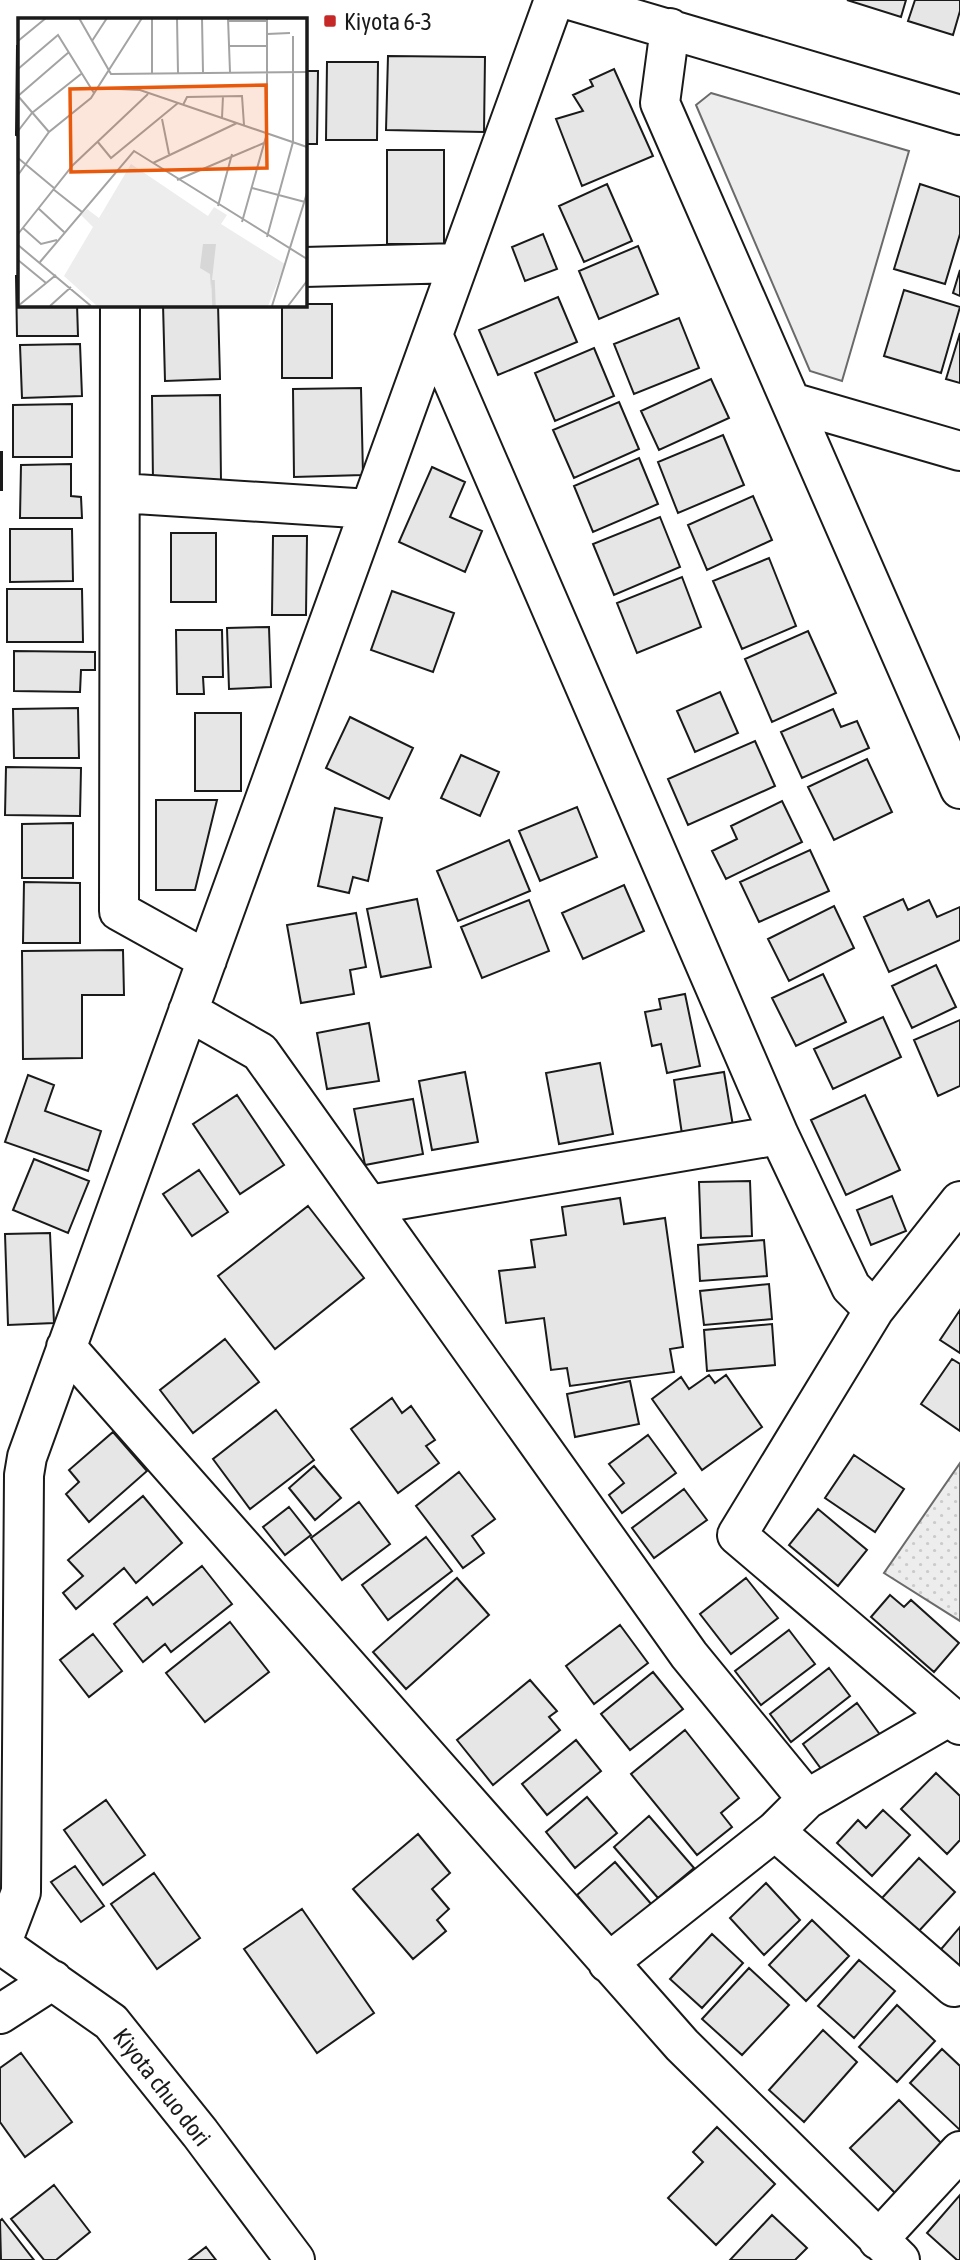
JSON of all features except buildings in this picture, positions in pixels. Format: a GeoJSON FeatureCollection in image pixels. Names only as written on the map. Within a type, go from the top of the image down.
{"type":"FeatureCollection","features":[{"type":"Feature","properties":{"kind":"street"},"geometry":{"type":"LineString","coordinates":[[1,1945],[21,1892],[12,1475],[27,1457],[554,0]]}},
{"type":"Feature","properties":{"kind":"street"},"geometry":{"type":"LineString","coordinates":[[570,0],[960,116]]}},
{"type":"Feature","properties":{"kind":"street"},"geometry":{"type":"LineString","coordinates":[[670,28],[660,103],[960,789]]}},
{"type":"Feature","properties":{"kind":"street"},"geometry":{"type":"LineString","coordinates":[[306,267],[459,263]]}},
{"type":"Feature","properties":{"kind":"street"},"geometry":{"type":"LineString","coordinates":[[120,306],[119,911],[207,960]]}},
{"type":"Feature","properties":{"kind":"street"},"geometry":{"type":"LineString","coordinates":[[433,335],[779,1135],[851,1287],[874,1311]]}},
{"type":"Feature","properties":{"kind":"street"},"geometry":{"type":"LineString","coordinates":[[791,402],[960,452]]}},
{"type":"Feature","properties":{"kind":"street"},"geometry":{"type":"LineString","coordinates":[[120,493],[370,509]]}},
{"type":"Feature","properties":{"kind":"street"},"geometry":{"type":"LineString","coordinates":[[188,1011],[260,1052],[690,1655],[807,1799]]}},
{"type":"Feature","properties":{"kind":"street"},"geometry":{"type":"LineString","coordinates":[[369,1205],[779,1135]]}},
{"type":"Feature","properties":{"kind":"street"},"geometry":{"type":"LineString","coordinates":[[608,1963],[775,1831],[807,1799],[955,1720],[737,1535],[874,1311],[960,1201]]}},
{"type":"Feature","properties":{"kind":"street"},"geometry":{"type":"LineString","coordinates":[[66,1347],[682,2045],[889,2250],[960,2151]]}},
{"type":"Feature","properties":{"kind":"street"},"geometry":{"type":"LineString","coordinates":[[775,1831],[954,1987]]}},
{"type":"Feature","properties":{"kind":"street","name":"Kiyota chuo dori"},"geometry":{"type":"LineString","coordinates":[[1,1945],[111,2022],[200,2133],[295,2260]]}},
{"type":"Feature","properties":{"kind":"street"},"geometry":{"type":"LineString","coordinates":[[0,2014],[53,1980]]}},
{"type":"Feature","properties":{"kind":"shaded area"},"geometry":{"type":"Polygon","coordinates":[[[711,93],[909,151],[842,381],[810,371],[696,105],[711,93]]]}},
{"type":"Feature","properties":{"kind":"shaded area"},"geometry":{"type":"Polygon","coordinates":[[[960,1463],[960,1621],[884,1573],[960,1463]]]}},
{"type":"Feature","properties":{"kind":"place","name":"Kiyota 6-3"},"geometry":{"type":"Point","coordinates":[330,21]}}]}
